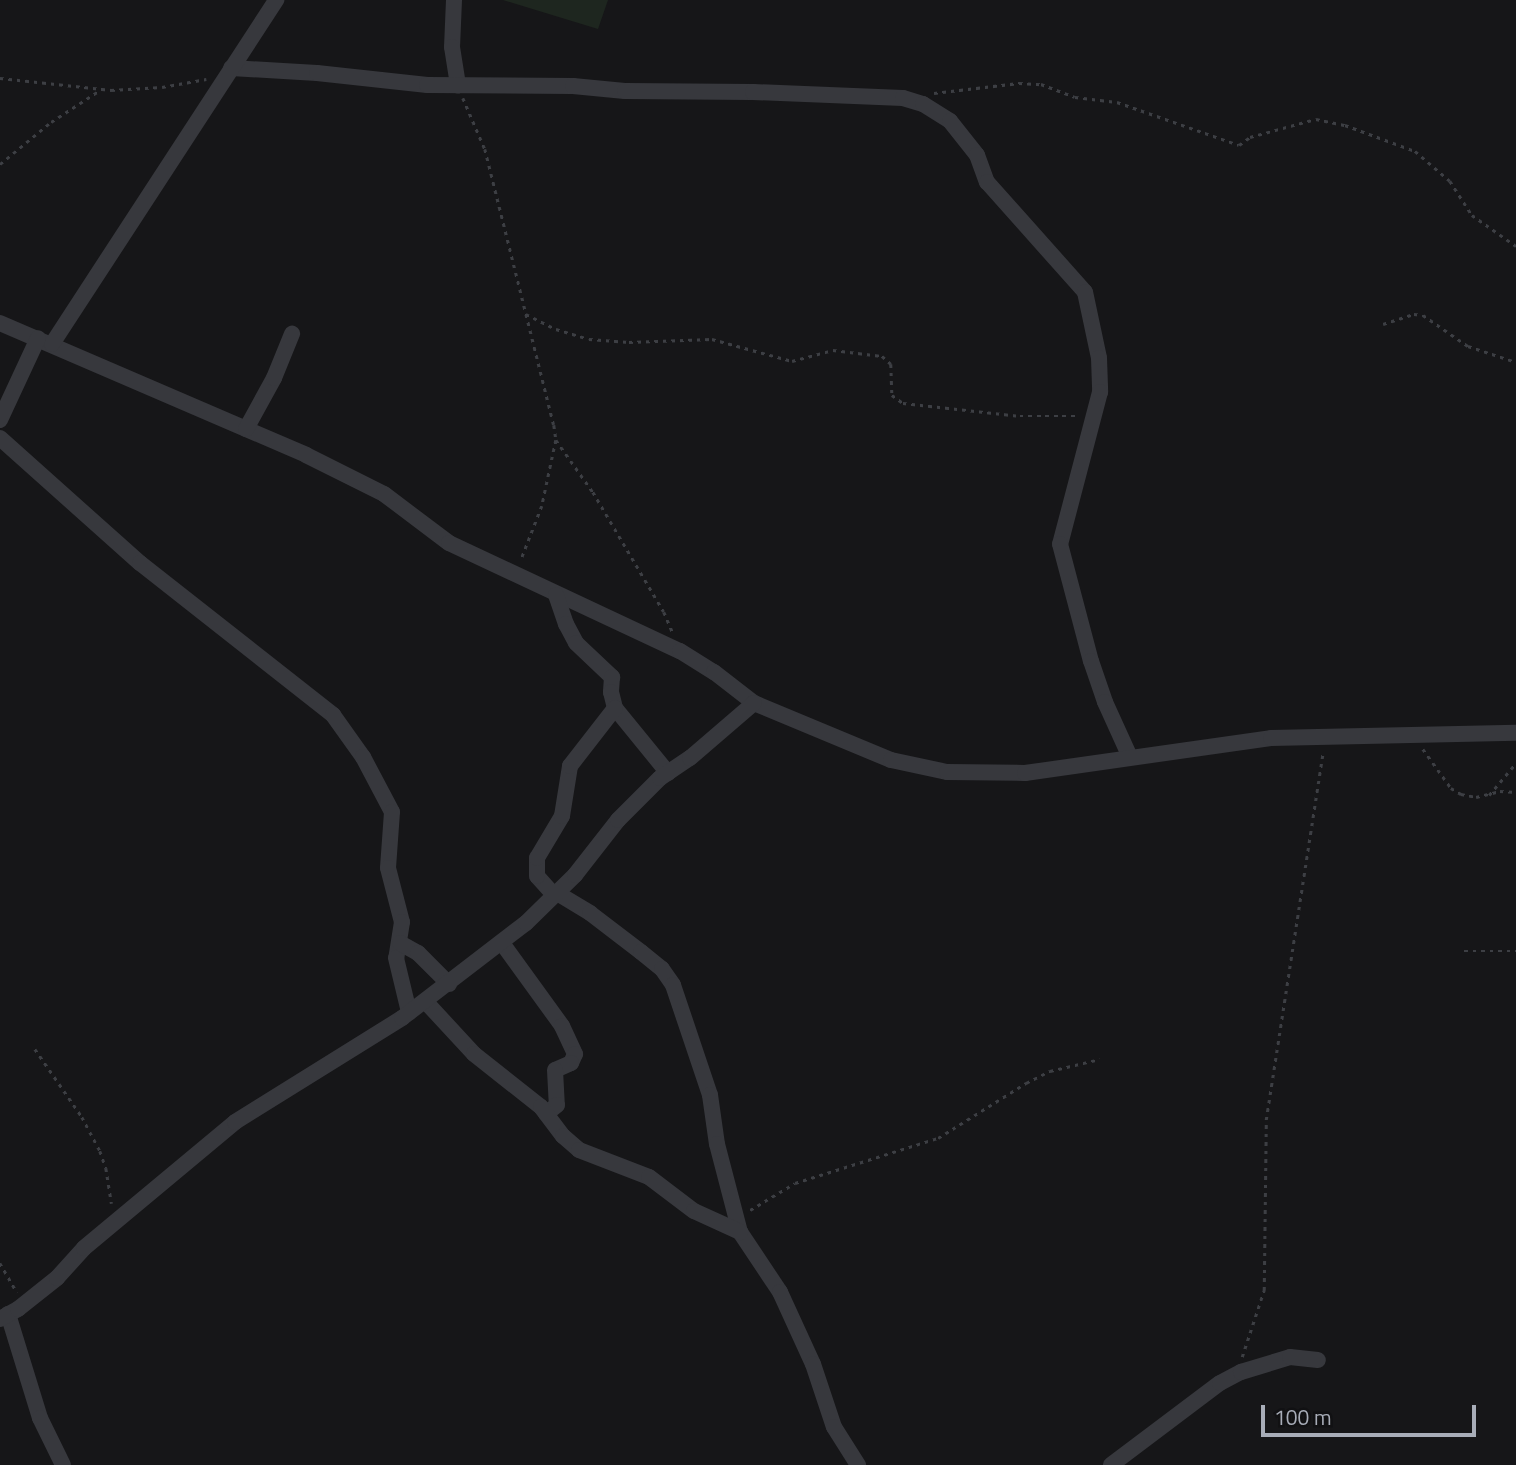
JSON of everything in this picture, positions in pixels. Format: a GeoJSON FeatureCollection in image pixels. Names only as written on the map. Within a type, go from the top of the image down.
{"type":"FeatureCollection","features":[{"type":"Feature","properties":{"kind":"street"},"geometry":{"type":"LineString","coordinates":[[0,420],[45,341],[276,0]]}},
{"type":"Feature","properties":{"kind":"street"},"geometry":{"type":"LineString","coordinates":[[454,0],[452,47],[458,86]]}},
{"type":"Feature","properties":{"kind":"street"},"geometry":{"type":"LineString","coordinates":[[228,72],[458,86],[561,86],[625,91],[753,92],[903,99],[923,104],[950,121],[977,155],[987,182],[1085,292],[1099,366],[1100,391],[1060,544],[1091,661],[1105,702],[1130,757]]}},
{"type":"Feature","properties":{"kind":"street"},"geometry":{"type":"LineString","coordinates":[[0,323],[246,429],[384,495],[449,543],[680,651],[715,672],[754,703],[891,760],[947,772],[1025,773],[1271,738],[1516,733]]}},
{"type":"Feature","properties":{"kind":"street"},"geometry":{"type":"LineString","coordinates":[[246,429],[292,334]]}},
{"type":"Feature","properties":{"kind":"street"},"geometry":{"type":"LineString","coordinates":[[0,438],[140,563],[333,715],[363,757],[392,812],[388,868],[402,922],[396,958],[410,1012]]}},
{"type":"Feature","properties":{"kind":"street"},"geometry":{"type":"LineString","coordinates":[[556,595],[576,643],[612,677],[611,692],[615,708],[668,773]]}},
{"type":"Feature","properties":{"kind":"street"},"geometry":{"type":"LineString","coordinates":[[62,1465],[40,1418],[4,1317],[57,1278],[114,1221],[235,1122],[410,1012],[502,943],[575,875],[618,820],[668,773],[728,727],[754,703]]}},
{"type":"Feature","properties":{"kind":"street"},"geometry":{"type":"LineString","coordinates":[[615,708],[570,766],[562,817],[537,858],[537,876],[556,894],[590,913],[641,952],[662,969],[673,985],[710,1095],[717,1144],[740,1232],[780,1292],[813,1364],[834,1427],[858,1465]]}},
{"type":"Feature","properties":{"kind":"street"},"geometry":{"type":"LineString","coordinates":[[400,943],[418,953],[449,984]]}},
{"type":"Feature","properties":{"kind":"street"},"geometry":{"type":"LineString","coordinates":[[502,943],[562,1026],[575,1054],[571,1063],[555,1070],[557,1105],[546,1114]]}},
{"type":"Feature","properties":{"kind":"street"},"geometry":{"type":"LineString","coordinates":[[425,1001],[474,1054],[528,1095],[579,1150],[649,1177],[694,1211],[740,1232]]}},
{"type":"Feature","properties":{"kind":"street"},"geometry":{"type":"LineString","coordinates":[[1111,1465],[1220,1383],[1238,1374],[1290,1357],[1318,1360]]}},
{"type":"Feature","properties":{"kind":"path"},"geometry":{"type":"LineString","coordinates":[[0,78],[100,90],[162,87],[228,72]]}},
{"type":"Feature","properties":{"kind":"path"},"geometry":{"type":"LineString","coordinates":[[903,99],[962,88],[1019,83],[1041,84],[1075,97],[1117,102],[1238,145],[1250,137],[1316,119],[1345,125],[1415,151],[1450,181],[1472,215],[1516,246]]}},
{"type":"Feature","properties":{"kind":"path"},"geometry":{"type":"LineString","coordinates":[[458,86],[485,149],[556,440],[593,492],[628,550],[664,612],[680,651]]}},
{"type":"Feature","properties":{"kind":"path"},"geometry":{"type":"LineString","coordinates":[[0,163],[51,122],[100,90]]}},
{"type":"Feature","properties":{"kind":"path"},"geometry":{"type":"LineString","coordinates":[[526,314],[556,329],[589,339],[629,342],[712,338],[792,361],[833,350],[882,356],[891,364],[892,395],[903,403],[1020,416],[1096,414]]}},
{"type":"Feature","properties":{"kind":"path"},"geometry":{"type":"LineString","coordinates":[[1383,324],[1414,314],[1423,315],[1468,346],[1516,362]]}},
{"type":"Feature","properties":{"kind":"path"},"geometry":{"type":"LineString","coordinates":[[516,576],[542,506],[556,440]]}},
{"type":"Feature","properties":{"kind":"path"},"geometry":{"type":"LineString","coordinates":[[1413,734],[1451,788],[1476,797],[1500,791],[1516,792]]}},
{"type":"Feature","properties":{"kind":"path"},"geometry":{"type":"LineString","coordinates":[[1238,1374],[1264,1290],[1266,1120],[1325,735]]}},
{"type":"Feature","properties":{"kind":"path"},"geometry":{"type":"LineString","coordinates":[[1489,795],[1516,763]]}},
{"type":"Feature","properties":{"kind":"path"},"geometry":{"type":"LineString","coordinates":[[1464,951],[1516,951]]}},
{"type":"Feature","properties":{"kind":"path"},"geometry":{"type":"LineString","coordinates":[[35,1049],[82,1117],[100,1152],[106,1168],[114,1221]]}},
{"type":"Feature","properties":{"kind":"path"},"geometry":{"type":"LineString","coordinates":[[734,1215],[769,1200],[795,1183],[938,1138],[1050,1071],[1100,1059]]}},
{"type":"Feature","properties":{"kind":"path"},"geometry":{"type":"LineString","coordinates":[[0,1263],[24,1304]]}},
{"type":"Feature","properties":{"kind":"shaded area"},"geometry":{"type":"Polygon","coordinates":[[[503,0],[608,0],[598,29],[503,0]]]}}]}
